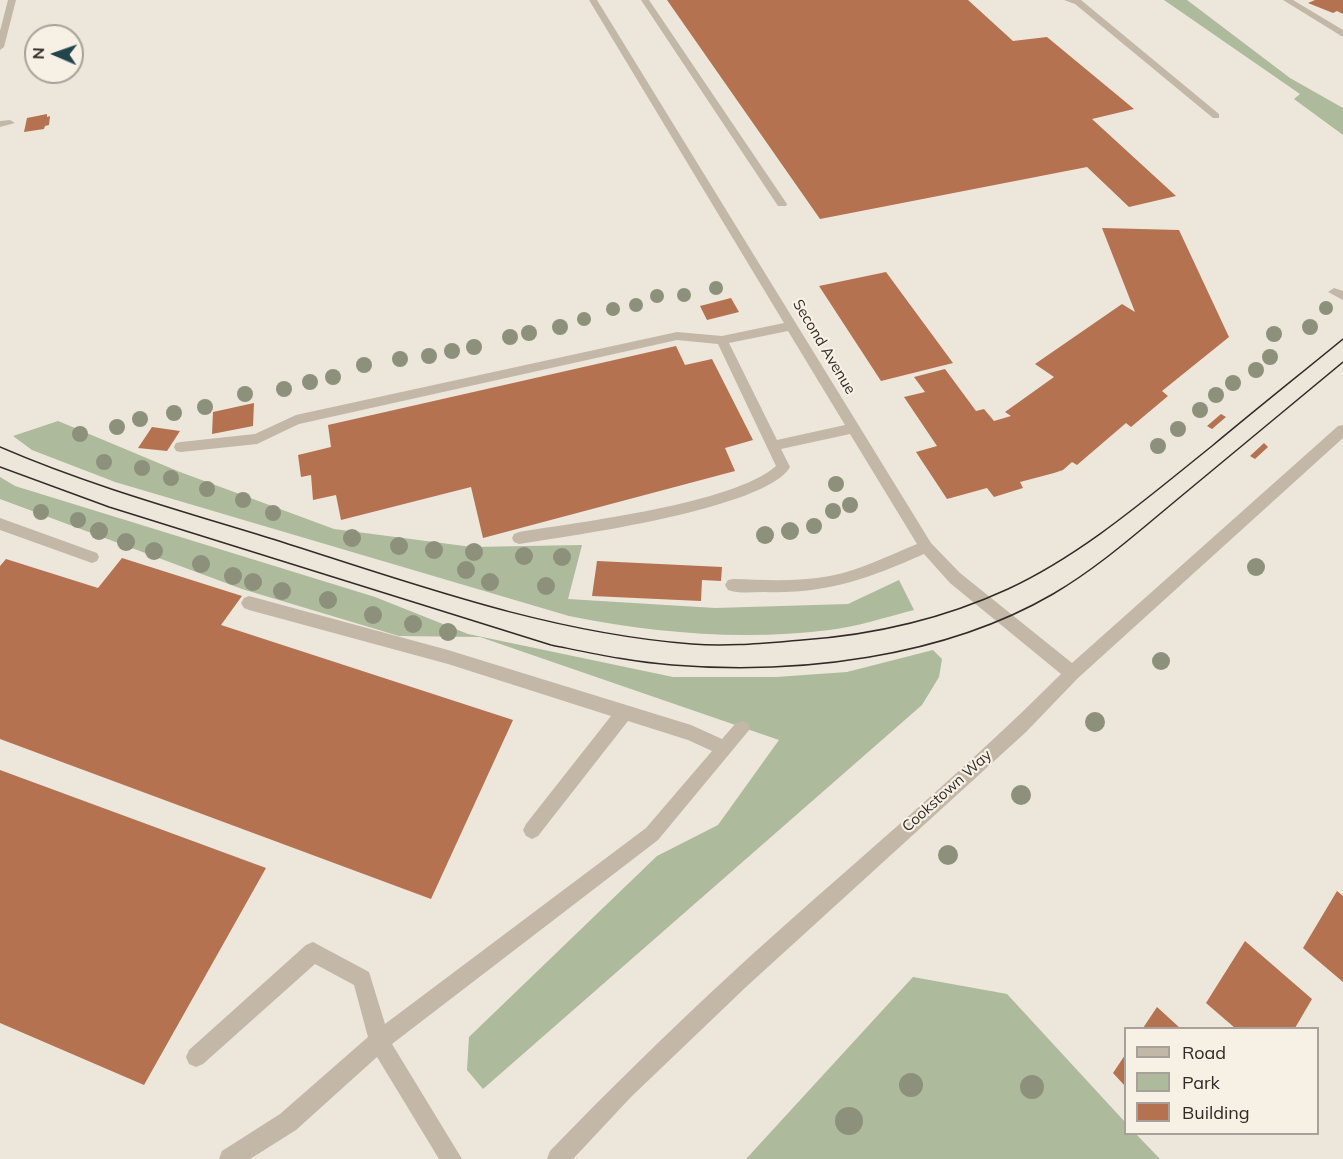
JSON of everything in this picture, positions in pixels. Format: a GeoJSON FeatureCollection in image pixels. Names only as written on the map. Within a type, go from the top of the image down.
{"type":"FeatureCollection","features":[{"type":"Feature","properties":{"kind":"street"},"geometry":{"type":"LineString","coordinates":[[0,47],[12,0]]}},
{"type":"Feature","properties":{"kind":"street","name":"Second Avenue"},"geometry":{"type":"LineString","coordinates":[[593,0],[926,547],[955,578],[1071,673]]}},
{"type":"Feature","properties":{"kind":"street"},"geometry":{"type":"LineString","coordinates":[[645,0],[782,204]]}},
{"type":"Feature","properties":{"kind":"street"},"geometry":{"type":"LineString","coordinates":[[1068,0],[1078,2],[1216,116]]}},
{"type":"Feature","properties":{"kind":"street"},"geometry":{"type":"LineString","coordinates":[[1287,0],[1343,34]]}},
{"type":"Feature","properties":{"kind":"street"},"geometry":{"type":"LineString","coordinates":[[181,447],[257,439],[296,420],[677,336],[722,340],[791,326]]}},
{"type":"Feature","properties":{"kind":"street"},"geometry":{"type":"LineString","coordinates":[[519,538],[634,520],[761,485],[781,474],[783,467],[774,446],[722,340]]}},
{"type":"Feature","properties":{"kind":"street"},"geometry":{"type":"LineString","coordinates":[[774,446],[854,428]]}},
{"type":"Feature","properties":{"kind":"street","name":"Cookstown Way"},"geometry":{"type":"LineString","coordinates":[[558,1159],[624,1090],[739,980],[1020,726],[1071,673],[1343,430]]}},
{"type":"Feature","properties":{"kind":"street"},"geometry":{"type":"LineString","coordinates":[[0,524],[92,557]]}},
{"type":"Feature","properties":{"kind":"street"},"geometry":{"type":"LineString","coordinates":[[733,585],[787,586],[830,582],[857,575],[926,547]]}},
{"type":"Feature","properties":{"kind":"street"},"geometry":{"type":"LineString","coordinates":[[249,603],[447,657],[691,733],[725,749]]}},
{"type":"Feature","properties":{"kind":"street"},"geometry":{"type":"LineString","coordinates":[[532,830],[624,712]]}},
{"type":"Feature","properties":{"kind":"street"},"geometry":{"type":"LineString","coordinates":[[230,1159],[288,1122],[379,1041],[652,834],[742,729]]}},
{"type":"Feature","properties":{"kind":"street"},"geometry":{"type":"LineString","coordinates":[[196,1057],[313,952],[362,980],[379,1041],[451,1159]]}},
{"type":"Feature","properties":{"kind":"green space"},"geometry":{"type":"Polygon","coordinates":[[[1164,0],[1187,0],[1290,78],[1343,108],[1343,135],[1294,99],[1300,94],[1164,0]]]}},
{"type":"Feature","properties":{"kind":"green space"},"geometry":{"type":"Polygon","coordinates":[[[58,421],[180,472],[334,529],[472,547],[582,545],[568,599],[715,608],[848,604],[899,580],[914,610],[840,629],[764,635],[666,631],[569,616],[115,482],[32,450],[13,436],[58,421]]]}},
{"type":"Feature","properties":{"kind":"green space"},"geometry":{"type":"Polygon","coordinates":[[[0,477],[15,486],[375,597],[468,634],[673,677],[776,677],[847,672],[933,650],[942,659],[939,677],[922,705],[483,1089],[467,1070],[469,1037],[657,856],[718,825],[779,740],[480,637],[399,636],[242,589],[0,499],[0,477]]]}},
{"type":"Feature","properties":{"kind":"green space"},"geometry":{"type":"Polygon","coordinates":[[[913,977],[1007,994],[1124,1121],[1124,1135],[1137,1135],[1160,1159],[746,1159],[913,977]]]}},
{"type":"Feature","properties":{"kind":"building"},"geometry":{"type":"Polygon","coordinates":[[[667,0],[968,0],[1013,41],[1047,37],[1134,109],[1092,119],[1176,196],[1129,207],[1087,167],[820,219],[667,0]]]}},
{"type":"Feature","properties":{"kind":"building"},"geometry":{"type":"Polygon","coordinates":[[[1315,0],[1343,0],[1343,14],[1337,11],[1333,13],[1308,3],[1315,0]]]}},
{"type":"Feature","properties":{"kind":"building"},"geometry":{"type":"Polygon","coordinates":[[[47,114],[47,117],[50,116],[49,125],[44,129],[24,132],[27,118],[47,114]]]}},
{"type":"Feature","properties":{"kind":"building"},"geometry":{"type":"Polygon","coordinates":[[[1102,228],[1179,230],[1229,337],[1162,391],[1168,396],[1131,427],[1126,423],[1077,465],[1072,462],[1063,470],[1020,482],[1023,488],[994,497],[987,488],[947,499],[916,452],[937,446],[904,397],[925,392],[914,377],[945,369],[976,411],[984,409],[994,421],[1011,416],[1005,412],[1054,377],[1035,364],[1122,304],[1135,312],[1102,228]]]}},
{"type":"Feature","properties":{"kind":"building"},"geometry":{"type":"Polygon","coordinates":[[[886,272],[953,363],[881,381],[819,286],[886,272]]]}},
{"type":"Feature","properties":{"kind":"building"},"geometry":{"type":"Polygon","coordinates":[[[731,298],[739,312],[707,320],[700,306],[731,298]]]}},
{"type":"Feature","properties":{"kind":"building"},"geometry":{"type":"Polygon","coordinates":[[[676,346],[685,365],[712,359],[753,440],[725,448],[735,471],[483,538],[471,487],[341,520],[336,495],[313,500],[311,475],[301,477],[298,455],[331,447],[328,425],[676,346]]]}},
{"type":"Feature","properties":{"kind":"building"},"geometry":{"type":"Polygon","coordinates":[[[254,403],[253,426],[212,434],[213,412],[254,403]]]}},
{"type":"Feature","properties":{"kind":"building"},"geometry":{"type":"Polygon","coordinates":[[[1221,414],[1226,417],[1212,429],[1207,426],[1221,414]]]}},
{"type":"Feature","properties":{"kind":"building"},"geometry":{"type":"Polygon","coordinates":[[[152,427],[180,431],[167,451],[138,448],[152,427]]]}},
{"type":"Feature","properties":{"kind":"building"},"geometry":{"type":"Polygon","coordinates":[[[1264,443],[1268,447],[1255,459],[1250,456],[1264,443]]]}},
{"type":"Feature","properties":{"kind":"building"},"geometry":{"type":"Polygon","coordinates":[[[122,558],[242,596],[221,625],[513,720],[431,899],[0,739],[0,566],[6,559],[98,588],[122,558]]]}},
{"type":"Feature","properties":{"kind":"building"},"geometry":{"type":"Polygon","coordinates":[[[597,561],[722,567],[721,581],[702,580],[701,601],[592,596],[597,561]]]}},
{"type":"Feature","properties":{"kind":"building"},"geometry":{"type":"Polygon","coordinates":[[[0,770],[266,868],[144,1085],[0,1023],[0,770]]]}},
{"type":"Feature","properties":{"kind":"building"},"geometry":{"type":"Polygon","coordinates":[[[1337,891],[1343,896],[1343,982],[1303,948],[1337,891]]]}},
{"type":"Feature","properties":{"kind":"building"},"geometry":{"type":"Polygon","coordinates":[[[1245,941],[1312,999],[1296,1027],[1234,1027],[1206,1003],[1245,941]]]}},
{"type":"Feature","properties":{"kind":"building"},"geometry":{"type":"Polygon","coordinates":[[[1157,1007],[1179,1027],[1144,1027],[1157,1007]]]}},
{"type":"Feature","properties":{"kind":"building"},"geometry":{"type":"Polygon","coordinates":[[[1124,1056],[1124,1085],[1113,1073],[1124,1056]]]}},
{"type":"Feature","properties":{"kind":"tram line"},"geometry":{"type":"LineString","coordinates":[[0,447],[138,498],[431,590],[534,618],[639,638],[706,645],[828,638],[881,630],[933,617],[983,600],[1036,575],[1088,542],[1139,505],[1343,339]]}},
{"type":"Feature","properties":{"kind":"tram line"},"geometry":{"type":"LineString","coordinates":[[0,467],[109,507],[551,645],[657,664],[720,667],[818,664],[868,657],[965,634],[1010,616],[1053,594],[1118,549],[1343,362]]}}]}
